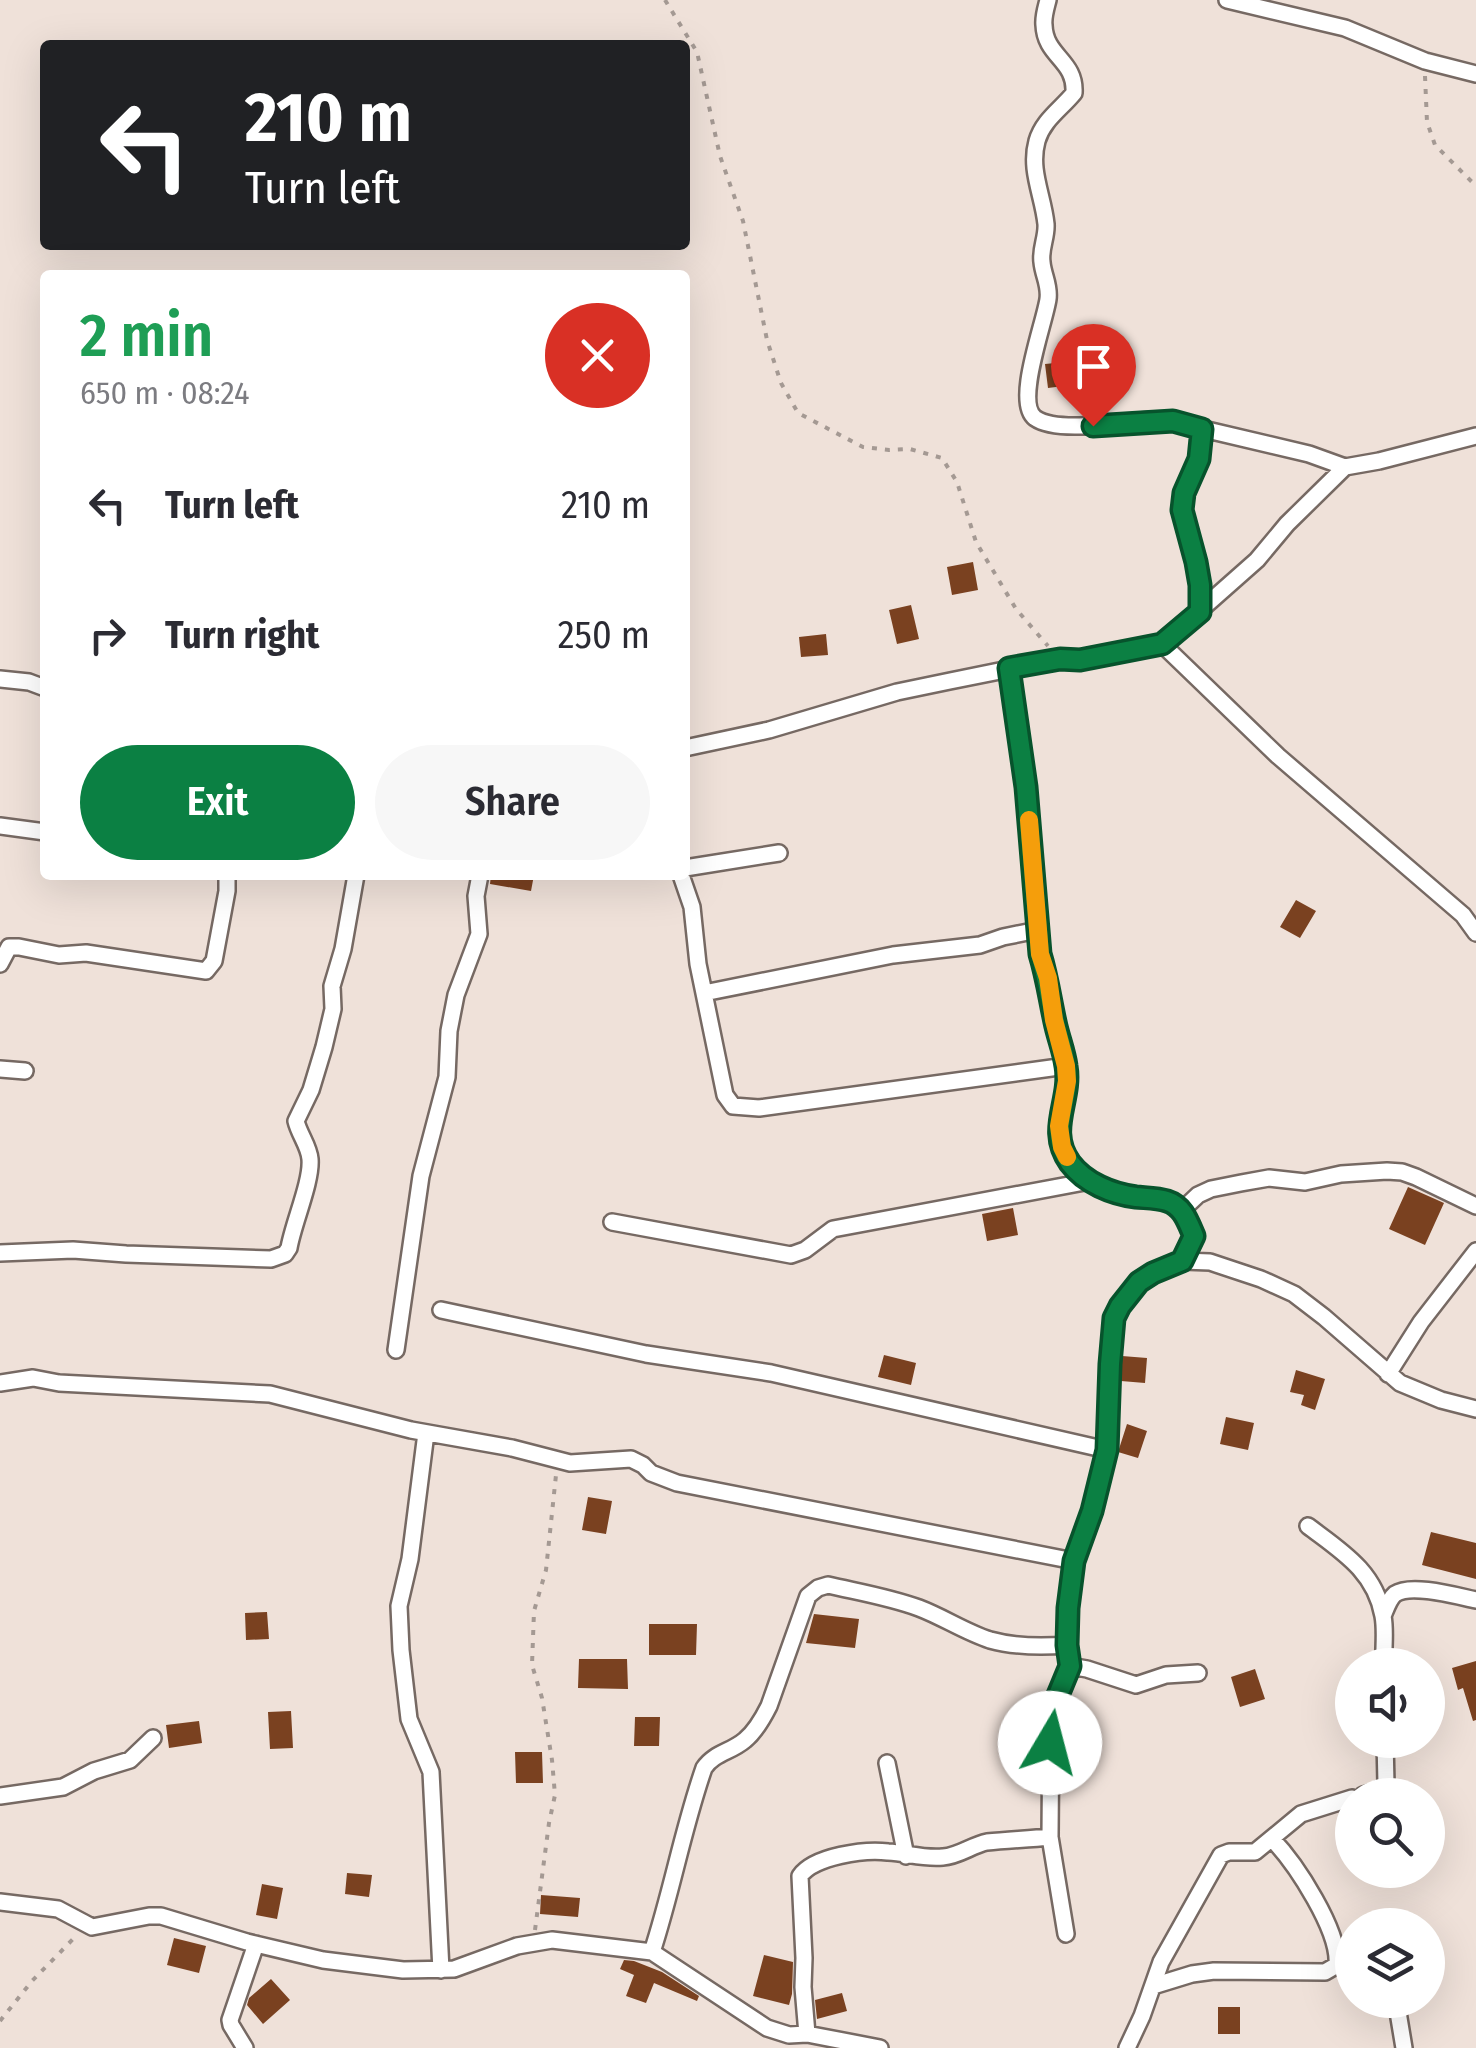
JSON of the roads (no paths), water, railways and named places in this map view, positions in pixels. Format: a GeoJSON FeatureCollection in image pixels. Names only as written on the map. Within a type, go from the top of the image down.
{"type":"FeatureCollection","features":[{"type":"Feature","properties":{"kind":"street"},"geometry":{"type":"LineString","coordinates":[[1048,0],[1043,24],[1046,36],[1051,48],[1072,70],[1075,81],[1074,93],[1042,129],[1034,159],[1046,220],[1042,254],[1049,294],[1027,397],[1036,418],[1054,424],[1093,426],[1173,421],[1345,467],[1476,436]]}},
{"type":"Feature","properties":{"kind":"street"},"geometry":{"type":"LineString","coordinates":[[1228,0],[1345,28],[1425,61],[1476,74]]}},
{"type":"Feature","properties":{"kind":"street"},"geometry":{"type":"LineString","coordinates":[[1200,612],[1196,562],[1182,510],[1184,493],[1199,459],[1202,429]]}},
{"type":"Feature","properties":{"kind":"street"},"geometry":{"type":"LineString","coordinates":[[690,747],[784,726],[897,692],[1009,668],[1060,659],[1080,660],[1162,644],[1257,560],[1345,467]]}},
{"type":"Feature","properties":{"kind":"street"},"geometry":{"type":"LineString","coordinates":[[1162,644],[1278,756],[1463,915],[1476,933]]}},
{"type":"Feature","properties":{"kind":"street"},"geometry":{"type":"LineString","coordinates":[[1009,668],[1026,787],[1040,954],[1066,1066],[1059,1126],[1062,1147],[1072,1165],[1090,1182],[1121,1194],[1167,1201],[1181,1211],[1210,1262]]}},
{"type":"Feature","properties":{"kind":"street"},"geometry":{"type":"LineString","coordinates":[[0,679],[40,686]]}},
{"type":"Feature","properties":{"kind":"street"},"geometry":{"type":"LineString","coordinates":[[0,826],[40,831]]}},
{"type":"Feature","properties":{"kind":"street"},"geometry":{"type":"LineString","coordinates":[[690,871],[779,853]]}},
{"type":"Feature","properties":{"kind":"street"},"geometry":{"type":"LineString","coordinates":[[0,964],[8,948],[19,947],[206,971],[214,961],[227,880]]}},
{"type":"Feature","properties":{"kind":"street"},"geometry":{"type":"LineString","coordinates":[[0,1253],[73,1250],[271,1259],[284,1254],[289,1248],[310,1168],[296,1121],[310,1090],[334,1010],[332,986],[355,880]]}},
{"type":"Feature","properties":{"kind":"street"},"geometry":{"type":"LineString","coordinates":[[396,1350],[421,1176],[447,1077],[452,1014],[478,934],[479,880]]}},
{"type":"Feature","properties":{"kind":"street"},"geometry":{"type":"LineString","coordinates":[[685,880],[725,1096],[733,1106],[759,1108],[1066,1066]]}},
{"type":"Feature","properties":{"kind":"street"},"geometry":{"type":"LineString","coordinates":[[704,992],[893,955],[980,945],[1038,930]]}},
{"type":"Feature","properties":{"kind":"street"},"geometry":{"type":"LineString","coordinates":[[0,1069],[25,1070]]}},
{"type":"Feature","properties":{"kind":"street"},"geometry":{"type":"LineString","coordinates":[[1181,1211],[1198,1195],[1240,1182],[1269,1178],[1305,1182],[1340,1174],[1386,1171],[1402,1172],[1476,1206]]}},
{"type":"Feature","properties":{"kind":"street"},"geometry":{"type":"LineString","coordinates":[[612,1222],[791,1255],[806,1250],[833,1229],[1090,1182]]}},
{"type":"Feature","properties":{"kind":"street"},"geometry":{"type":"LineString","coordinates":[[1182,1261],[1194,1236]]}},
{"type":"Feature","properties":{"kind":"street"},"geometry":{"type":"LineString","coordinates":[[1388,1374],[1421,1322],[1476,1251]]}},
{"type":"Feature","properties":{"kind":"street"},"geometry":{"type":"LineString","coordinates":[[1066,1934],[1050,1836],[1051,1712],[1070,1666],[1068,1608],[1074,1561],[1092,1511],[1107,1450],[1114,1318],[1120,1306],[1139,1282],[1153,1273],[1182,1261],[1210,1262],[1294,1294],[1400,1383],[1476,1410]]}},
{"type":"Feature","properties":{"kind":"street"},"geometry":{"type":"LineString","coordinates":[[441,1310],[646,1354],[771,1373],[1107,1450]]}},
{"type":"Feature","properties":{"kind":"street"},"geometry":{"type":"LineString","coordinates":[[0,1383],[33,1378],[59,1383],[270,1394],[558,1461],[631,1459],[676,1483],[1074,1561]]}},
{"type":"Feature","properties":{"kind":"street"},"geometry":{"type":"LineString","coordinates":[[426,1433],[410,1559],[399,1606],[409,1719],[432,1772],[442,1970]]}},
{"type":"Feature","properties":{"kind":"street"},"geometry":{"type":"LineString","coordinates":[[1308,1526],[1352,1558],[1369,1580],[1383,1616],[1384,1648]]}},
{"type":"Feature","properties":{"kind":"street"},"geometry":{"type":"LineString","coordinates":[[652,1952],[704,1768],[715,1756],[746,1740],[761,1722],[808,1596],[818,1588],[828,1585],[918,1608],[1001,1642],[1041,1647],[1067,1645]]}},
{"type":"Feature","properties":{"kind":"street"},"geometry":{"type":"LineString","coordinates":[[1383,1616],[1391,1596],[1399,1592],[1412,1590],[1476,1600]]}},
{"type":"Feature","properties":{"kind":"street"},"geometry":{"type":"LineString","coordinates":[[1070,1666],[1136,1686],[1166,1674],[1198,1673]]}},
{"type":"Feature","properties":{"kind":"street"},"geometry":{"type":"LineString","coordinates":[[0,1796],[63,1786],[130,1760],[153,1738]]}},
{"type":"Feature","properties":{"kind":"street"},"geometry":{"type":"LineString","coordinates":[[887,1763],[906,1856]]}},
{"type":"Feature","properties":{"kind":"street"},"geometry":{"type":"LineString","coordinates":[[1128,2048],[1161,1962],[1221,1855],[1255,1852],[1301,1814],[1335,1803]]}},
{"type":"Feature","properties":{"kind":"street"},"geometry":{"type":"LineString","coordinates":[[807,2034],[800,1876],[806,1868],[870,1851],[942,1858],[983,1842],[1050,1836]]}},
{"type":"Feature","properties":{"kind":"street"},"geometry":{"type":"LineString","coordinates":[[1152,1986],[1192,1974],[1326,1972],[1338,1965],[1338,1952],[1313,1896],[1294,1864],[1272,1839]]}},
{"type":"Feature","properties":{"kind":"street"},"geometry":{"type":"LineString","coordinates":[[0,1902],[58,1909],[86,1926],[161,1916],[256,1944],[360,1966],[442,1970],[470,1965],[518,1946],[552,1940],[652,1952],[767,2028],[789,2035],[807,2034],[880,2048]]}},
{"type":"Feature","properties":{"kind":"street"},"geometry":{"type":"LineString","coordinates":[[245,2048],[230,2020],[256,1944]]}},
{"type":"Feature","properties":{"kind":"street"},"geometry":{"type":"LineString","coordinates":[[1399,2018],[1404,2048]]}}]}
